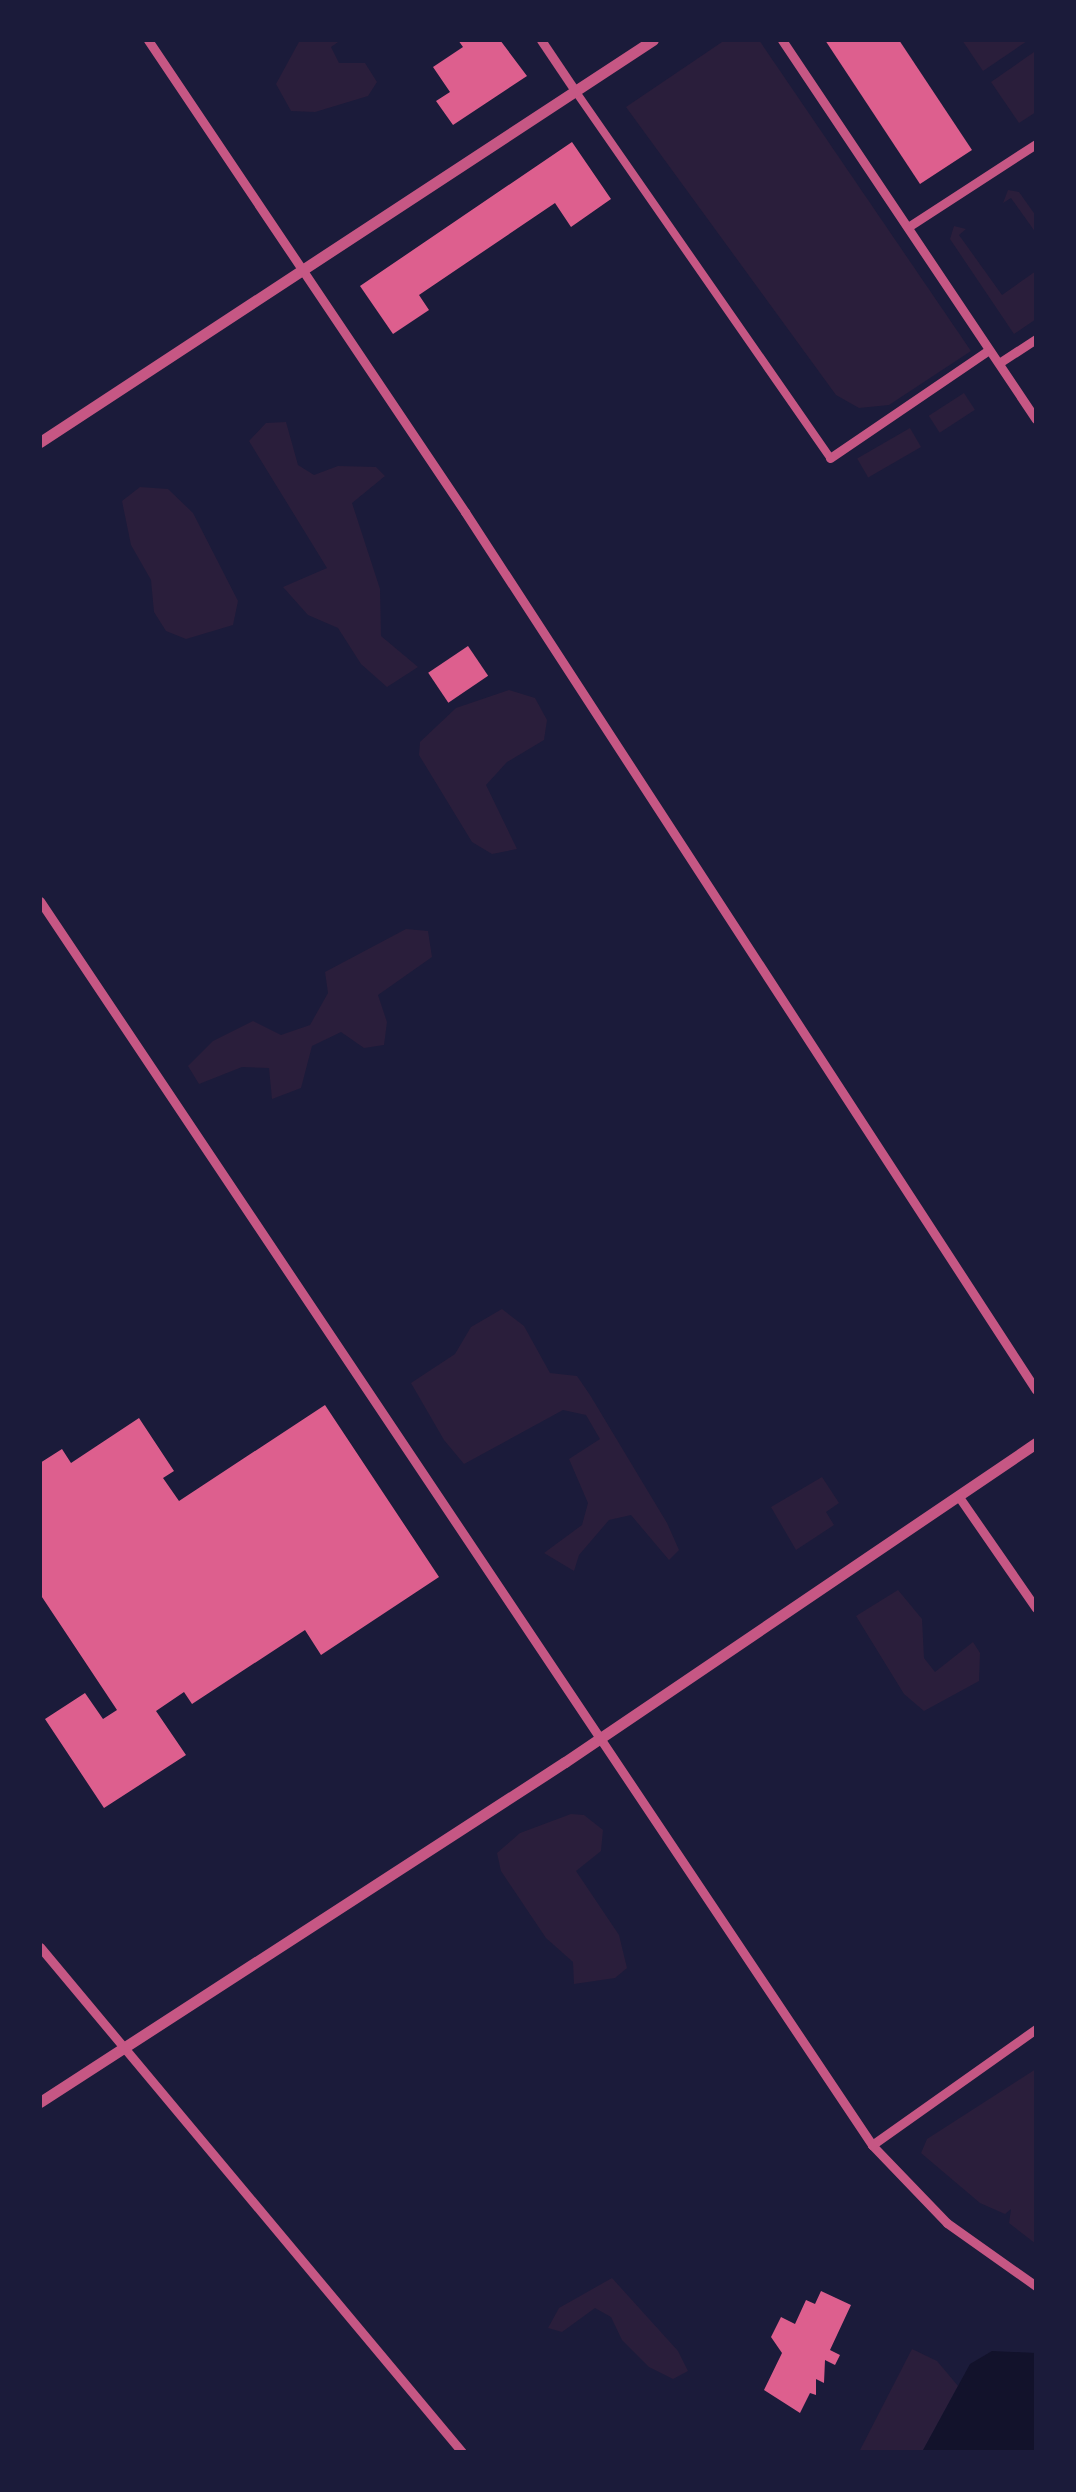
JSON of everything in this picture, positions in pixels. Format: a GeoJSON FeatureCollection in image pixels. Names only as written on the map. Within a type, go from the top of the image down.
{"type":"FeatureCollection","features":[{"type":"Feature","properties":{"kind":"street"},"geometry":{"type":"LineString","coordinates":[[148,40],[1036,1390]]}},
{"type":"Feature","properties":{"kind":"street"},"geometry":{"type":"LineString","coordinates":[[541,40],[830,458],[989,350]]}},
{"type":"Feature","properties":{"kind":"street"},"geometry":{"type":"LineString","coordinates":[[40,442],[653,40]]}},
{"type":"Feature","properties":{"kind":"street"},"geometry":{"type":"LineString","coordinates":[[782,40],[1036,419]]}},
{"type":"Feature","properties":{"kind":"street"},"geometry":{"type":"LineString","coordinates":[[908,227],[1036,144]]}},
{"type":"Feature","properties":{"kind":"street"},"geometry":{"type":"LineString","coordinates":[[999,364],[1036,339]]}},
{"type":"Feature","properties":{"kind":"street"},"geometry":{"type":"LineString","coordinates":[[40,902],[872,2145],[947,2223],[1036,2286]]}},
{"type":"Feature","properties":{"kind":"street"},"geometry":{"type":"LineString","coordinates":[[40,2102],[600,1738],[1036,1443]]}},
{"type":"Feature","properties":{"kind":"street"},"geometry":{"type":"LineString","coordinates":[[959,1496],[1036,1608]]}},
{"type":"Feature","properties":{"kind":"street"},"geometry":{"type":"LineString","coordinates":[[40,1947],[462,2452]]}},
{"type":"Feature","properties":{"kind":"street"},"geometry":{"type":"LineString","coordinates":[[872,2145],[1036,2029]]}},
{"type":"Feature","properties":{"kind":"shaded area"},"geometry":{"type":"Polygon","coordinates":[[[300,40],[341,40],[331,47],[339,63],[365,63],[377,82],[368,96],[315,112],[291,111],[276,84],[300,40]]]}},
{"type":"Feature","properties":{"kind":"shaded area"},"geometry":{"type":"Polygon","coordinates":[[[725,40],[759,40],[971,351],[889,405],[859,408],[836,395],[626,107],[725,40]]]}},
{"type":"Feature","properties":{"kind":"shaded area"},"geometry":{"type":"Polygon","coordinates":[[[962,40],[1026,40],[1027,41],[983,71],[962,40]]]}},
{"type":"Feature","properties":{"kind":"shaded area"},"geometry":{"type":"Polygon","coordinates":[[[1034,52],[1036,112],[1019,123],[991,82],[1034,52]]]}},
{"type":"Feature","properties":{"kind":"shaded area"},"geometry":{"type":"Polygon","coordinates":[[[1008,190],[1019,192],[1036,216],[1036,233],[1011,198],[1003,203],[1008,190]]]}},
{"type":"Feature","properties":{"kind":"shaded area"},"geometry":{"type":"Polygon","coordinates":[[[954,226],[966,229],[959,235],[1002,295],[1036,271],[1036,319],[1014,334],[950,239],[954,226]]]}},
{"type":"Feature","properties":{"kind":"shaded area"},"geometry":{"type":"Polygon","coordinates":[[[964,393],[975,410],[940,433],[929,416],[964,393]]]}},
{"type":"Feature","properties":{"kind":"shaded area"},"geometry":{"type":"Polygon","coordinates":[[[286,422],[298,465],[314,475],[338,466],[376,467],[385,476],[352,503],[380,589],[381,636],[418,667],[387,687],[361,664],[338,628],[308,615],[283,587],[327,568],[249,441],[266,423],[286,422]]]}},
{"type":"Feature","properties":{"kind":"shaded area"},"geometry":{"type":"Polygon","coordinates":[[[910,428],[921,447],[868,478],[857,458],[910,428]]]}},
{"type":"Feature","properties":{"kind":"shaded area"},"geometry":{"type":"Polygon","coordinates":[[[140,487],[168,489],[193,513],[238,601],[233,625],[186,639],[166,631],[154,612],[151,580],[131,545],[122,501],[140,487]]]}},
{"type":"Feature","properties":{"kind":"shaded area"},"geometry":{"type":"Polygon","coordinates":[[[509,690],[535,698],[547,720],[544,740],[507,762],[486,785],[517,849],[492,854],[472,842],[419,755],[420,742],[456,708],[509,690]]]}},
{"type":"Feature","properties":{"kind":"shaded area"},"geometry":{"type":"Polygon","coordinates":[[[406,929],[428,931],[432,957],[378,995],[387,1022],[384,1045],[364,1048],[341,1032],[312,1046],[301,1088],[272,1099],[269,1068],[242,1067],[199,1084],[188,1066],[213,1041],[253,1021],[281,1035],[310,1025],[328,993],[325,972],[406,929]]]}},
{"type":"Feature","properties":{"kind":"shaded area"},"geometry":{"type":"Polygon","coordinates":[[[502,1309],[524,1326],[550,1373],[577,1376],[590,1395],[667,1523],[679,1550],[669,1560],[631,1515],[609,1520],[579,1555],[574,1571],[544,1553],[582,1525],[588,1503],[569,1459],[600,1439],[586,1415],[563,1410],[464,1464],[444,1440],[411,1383],[455,1354],[471,1327],[502,1309]]]}},
{"type":"Feature","properties":{"kind":"shaded area"},"geometry":{"type":"Polygon","coordinates":[[[822,1477],[839,1503],[826,1512],[834,1525],[796,1550],[771,1507],[822,1477]]]}},
{"type":"Feature","properties":{"kind":"shaded area"},"geometry":{"type":"Polygon","coordinates":[[[898,1590],[922,1619],[924,1658],[935,1672],[973,1642],[980,1653],[979,1681],[924,1711],[904,1694],[856,1616],[898,1590]]]}},
{"type":"Feature","properties":{"kind":"shaded area"},"geometry":{"type":"Polygon","coordinates":[[[571,1814],[584,1815],[603,1830],[601,1851],[576,1871],[619,1935],[627,1968],[615,1978],[574,1984],[573,1962],[546,1938],[501,1871],[497,1853],[520,1833],[571,1814]]]}},
{"type":"Feature","properties":{"kind":"shaded area"},"geometry":{"type":"Polygon","coordinates":[[[1036,2069],[1036,2244],[1009,2223],[1011,2209],[1005,2214],[980,2203],[921,2153],[927,2139],[1036,2069]]]}},
{"type":"Feature","properties":{"kind":"shaded area"},"geometry":{"type":"Polygon","coordinates":[[[612,2278],[678,2351],[688,2371],[673,2379],[649,2367],[622,2340],[611,2317],[595,2308],[562,2332],[548,2328],[559,2308],[612,2278]]]}},
{"type":"Feature","properties":{"kind":"shaded area"},"geometry":{"type":"Polygon","coordinates":[[[912,2349],[937,2361],[958,2386],[922,2452],[859,2452],[912,2349]]]}},
{"type":"Feature","properties":{"kind":"shaded area"},"geometry":{"type":"Polygon","coordinates":[[[992,2351],[1036,2353],[1036,2452],[922,2452],[970,2364],[992,2351]]]}},
{"type":"Feature","properties":{"kind":"building"},"geometry":{"type":"Polygon","coordinates":[[[458,40],[500,40],[527,76],[453,125],[436,101],[450,92],[433,67],[463,47],[458,40]]]}},
{"type":"Feature","properties":{"kind":"building"},"geometry":{"type":"Polygon","coordinates":[[[825,40],[899,40],[972,150],[920,184],[825,40]]]}},
{"type":"Feature","properties":{"kind":"building"},"geometry":{"type":"Polygon","coordinates":[[[572,142],[611,199],[571,227],[555,203],[419,295],[429,310],[393,334],[360,286],[572,142]]]}},
{"type":"Feature","properties":{"kind":"building"},"geometry":{"type":"Polygon","coordinates":[[[468,646],[488,676],[448,703],[428,673],[468,646]]]}},
{"type":"Feature","properties":{"kind":"building"},"geometry":{"type":"Polygon","coordinates":[[[325,1405],[439,1577],[321,1655],[305,1630],[192,1704],[184,1692],[156,1711],[186,1755],[104,1808],[45,1719],[85,1693],[103,1719],[117,1710],[40,1594],[40,1463],[62,1449],[71,1463],[139,1418],[174,1471],[163,1478],[179,1501],[325,1405]]]}},
{"type":"Feature","properties":{"kind":"building"},"geometry":{"type":"Polygon","coordinates":[[[821,2291],[851,2305],[830,2350],[840,2355],[835,2365],[825,2360],[824,2383],[816,2379],[816,2395],[810,2393],[800,2413],[764,2390],[782,2353],[771,2337],[781,2317],[795,2324],[806,2300],[815,2304],[821,2291]]]}}]}
